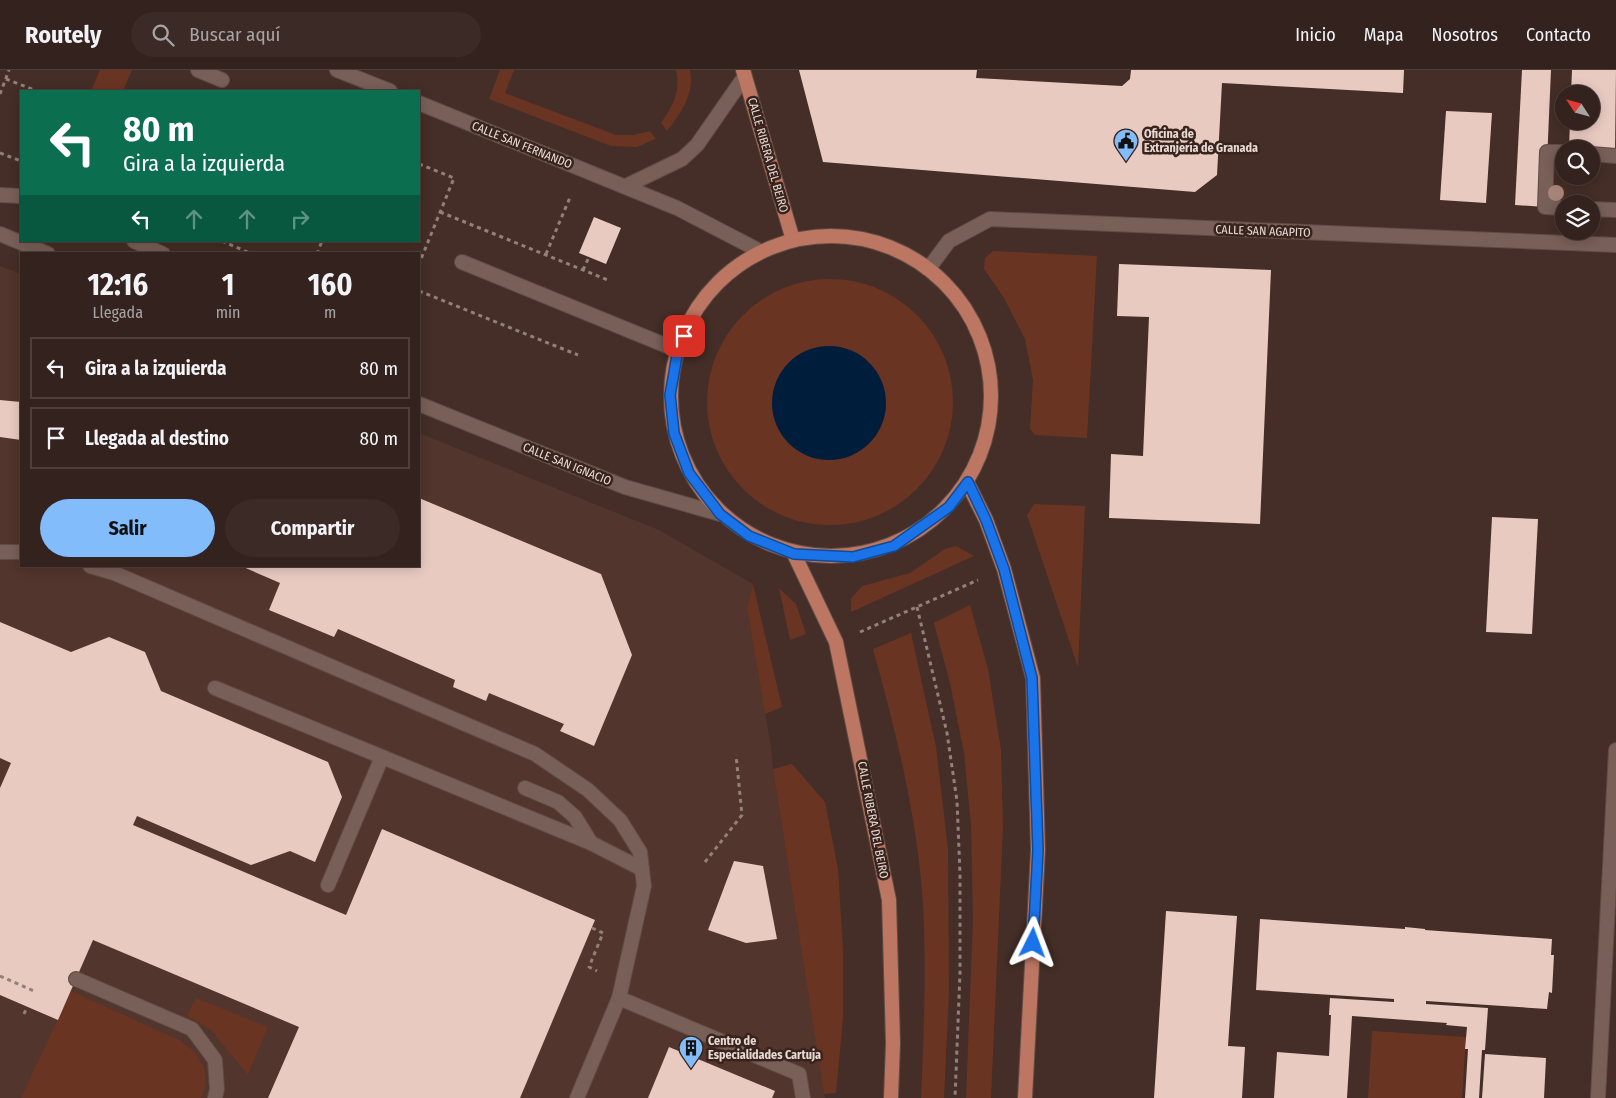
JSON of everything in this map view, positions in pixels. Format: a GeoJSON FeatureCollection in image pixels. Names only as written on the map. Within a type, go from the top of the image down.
{"type":"FeatureCollection","features":[{"type":"Feature","properties":{"kind":"main road","name":"CALLE RIBERA DEL BEIRO"},"geometry":{"type":"LineString","coordinates":[[744,73],[793,240]]}},
{"type":"Feature","properties":{"kind":"main road"},"geometry":{"type":"LineString","coordinates":[[819,233],[851,237],[890,246],[929,268],[969,312],[989,359],[992,413],[968,482],[949,507],[894,546],[853,557],[794,554],[749,536],[720,514],[689,473],[674,433],[670,395],[678,350],[698,307],[732,271],[756,250],[793,240],[819,233]]}},
{"type":"Feature","properties":{"kind":"main road"},"geometry":{"type":"LineString","coordinates":[[968,482],[986,520],[1004,569],[1032,678],[1038,850],[1025,1098]]}},
{"type":"Feature","properties":{"kind":"main road","name":"CALLE RIBERA DEL BEIRO"},"geometry":{"type":"LineString","coordinates":[[794,554],[836,642],[889,900],[893,1043],[891,1098]]}},
{"type":"Feature","properties":{"kind":"street"},"geometry":{"type":"LineString","coordinates":[[198,70],[222,80]]}},
{"type":"Feature","properties":{"kind":"street"},"geometry":{"type":"LineString","coordinates":[[337,70],[387,90]]}},
{"type":"Feature","properties":{"kind":"street"},"geometry":{"type":"LineString","coordinates":[[626,186],[682,159],[697,145],[744,73]]}},
{"type":"Feature","properties":{"kind":"street","name":"CALLE SAN FERNANDO"},"geometry":{"type":"LineString","coordinates":[[420,103],[677,208],[756,250]]}},
{"type":"Feature","properties":{"kind":"street"},"geometry":{"type":"LineString","coordinates":[[1555,152],[1547,152],[1545,207],[1555,208]]}},
{"type":"Feature","properties":{"kind":"street"},"geometry":{"type":"LineString","coordinates":[[1600,155],[1616,156]]}},
{"type":"Feature","properties":{"kind":"street"},"geometry":{"type":"LineString","coordinates":[[0,195],[20,196]]}},
{"type":"Feature","properties":{"kind":"street"},"geometry":{"type":"LineString","coordinates":[[1600,209],[1616,210]]}},
{"type":"Feature","properties":{"kind":"street","name":"CALLE SAN AGAPITO"},"geometry":{"type":"LineString","coordinates":[[929,268],[949,241],[990,220],[1616,245]]}},
{"type":"Feature","properties":{"kind":"street"},"geometry":{"type":"LineString","coordinates":[[0,234],[43,252]]}},
{"type":"Feature","properties":{"kind":"street"},"geometry":{"type":"LineString","coordinates":[[136,242],[159,252]]}},
{"type":"Feature","properties":{"kind":"street"},"geometry":{"type":"LineString","coordinates":[[462,262],[678,350]]}},
{"type":"Feature","properties":{"kind":"street","name":"CALLE SAN IGNACIO"},"geometry":{"type":"LineString","coordinates":[[420,404],[625,488],[720,514]]}},
{"type":"Feature","properties":{"kind":"street"},"geometry":{"type":"LineString","coordinates":[[0,552],[20,552]]}},
{"type":"Feature","properties":{"kind":"street"},"geometry":{"type":"LineString","coordinates":[[93,567],[114,573],[535,754],[588,790],[620,820],[640,852],[644,886],[620,998],[577,1098]]}},
{"type":"Feature","properties":{"kind":"street"},"geometry":{"type":"LineString","coordinates":[[215,688],[591,843],[642,869]]}},
{"type":"Feature","properties":{"kind":"street"},"geometry":{"type":"LineString","coordinates":[[1598,1098],[1616,750]]}},
{"type":"Feature","properties":{"kind":"street"},"geometry":{"type":"LineString","coordinates":[[328,885],[382,757]]}},
{"type":"Feature","properties":{"kind":"street"},"geometry":{"type":"LineString","coordinates":[[525,788],[558,802],[575,817],[591,843]]}},
{"type":"Feature","properties":{"kind":"street"},"geometry":{"type":"LineString","coordinates":[[76,979],[192,1029],[215,1060],[217,1089],[215,1098]]}},
{"type":"Feature","properties":{"kind":"street"},"geometry":{"type":"LineString","coordinates":[[620,998],[800,1074],[802,1098]]}},
{"type":"Feature","properties":{"kind":"path"},"geometry":{"type":"LineString","coordinates":[[0,94],[9,70]]}},
{"type":"Feature","properties":{"kind":"path"},"geometry":{"type":"LineString","coordinates":[[6,79],[34,90]]}},
{"type":"Feature","properties":{"kind":"path"},"geometry":{"type":"LineString","coordinates":[[0,153],[20,161]]}},
{"type":"Feature","properties":{"kind":"path"},"geometry":{"type":"LineString","coordinates":[[420,164],[454,178],[420,262]]}},
{"type":"Feature","properties":{"kind":"path"},"geometry":{"type":"LineString","coordinates":[[546,254],[568,200]]}},
{"type":"Feature","properties":{"kind":"path"},"geometry":{"type":"LineString","coordinates":[[440,212],[608,280]]}},
{"type":"Feature","properties":{"kind":"path"},"geometry":{"type":"LineString","coordinates":[[233,243],[249,252]]}},
{"type":"Feature","properties":{"kind":"path"},"geometry":{"type":"LineString","coordinates":[[583,270],[589,257]]}},
{"type":"Feature","properties":{"kind":"path"},"geometry":{"type":"LineString","coordinates":[[420,291],[578,355]]}},
{"type":"Feature","properties":{"kind":"path"},"geometry":{"type":"LineString","coordinates":[[853,635],[984,578]]}},
{"type":"Feature","properties":{"kind":"path"},"geometry":{"type":"LineString","coordinates":[[917,607],[948,733],[956,801],[960,874],[960,972],[955,1098]]}},
{"type":"Feature","properties":{"kind":"path"},"geometry":{"type":"LineString","coordinates":[[705,862],[742,815],[736,755]]}},
{"type":"Feature","properties":{"kind":"path"},"geometry":{"type":"LineString","coordinates":[[589,967],[603,933],[592,928]]}},
{"type":"Feature","properties":{"kind":"path"},"geometry":{"type":"LineString","coordinates":[[0,976],[34,991]]}},
{"type":"Feature","properties":{"kind":"path"},"geometry":{"type":"LineString","coordinates":[[24,1014],[27,1007]]}},
{"type":"Feature","properties":{"kind":"shaded area"},"geometry":{"type":"Polygon","coordinates":[[[100,70],[132,70],[123,90],[91,90],[100,70]]]}},
{"type":"Feature","properties":{"kind":"shaded area"},"geometry":{"type":"Polygon","coordinates":[[[500,70],[514,70],[505,93],[616,135],[634,135],[650,131],[656,139],[637,147],[611,146],[489,99],[500,70]]]}},
{"type":"Feature","properties":{"kind":"shaded area"},"geometry":{"type":"Polygon","coordinates":[[[676,70],[690,70],[689,95],[682,110],[667,131],[661,123],[677,92],[676,70]]]}},
{"type":"Feature","properties":{"kind":"shaded area"},"geometry":{"type":"Polygon","coordinates":[[[993,251],[1097,256],[1087,438],[1035,435],[1030,429],[1033,380],[1025,339],[1004,298],[984,269],[985,258],[993,251]]]}},
{"type":"Feature","properties":{"kind":"shaded area"},"geometry":{"type":"Polygon","coordinates":[[[0,266],[20,274],[20,567],[420,567],[420,433],[659,530],[753,584],[747,608],[771,747],[825,1098],[0,1098],[0,266]]]}},
{"type":"Feature","properties":{"kind":"shaded area"},"geometry":{"type":"Polygon","coordinates":[[[830,279],[854,282],[877,289],[898,300],[917,315],[932,334],[943,355],[950,378],[953,402],[950,426],[943,449],[932,470],[917,489],[898,504],[877,515],[854,522],[830,525],[806,522],[783,515],[762,504],[743,489],[728,470],[717,449],[710,426],[707,402],[710,378],[717,355],[728,334],[743,315],[762,300],[783,289],[806,282],[830,279]]]}},
{"type":"Feature","properties":{"kind":"shaded area"},"geometry":{"type":"Polygon","coordinates":[[[1034,504],[1085,506],[1078,667],[1027,515],[1034,504]]]}},
{"type":"Feature","properties":{"kind":"shaded area"},"geometry":{"type":"Polygon","coordinates":[[[956,546],[974,556],[851,612],[851,599],[862,586],[910,573],[945,549],[956,546]]]}},
{"type":"Feature","properties":{"kind":"shaded area"},"geometry":{"type":"Polygon","coordinates":[[[753,584],[782,707],[765,714],[747,608],[753,584]]]}},
{"type":"Feature","properties":{"kind":"shaded area"},"geometry":{"type":"Polygon","coordinates":[[[779,588],[796,604],[806,634],[790,640],[779,588]]]}},
{"type":"Feature","properties":{"kind":"shaded area"},"geometry":{"type":"Polygon","coordinates":[[[970,605],[988,669],[1001,750],[1003,827],[991,1098],[966,1098],[973,921],[971,825],[964,753],[950,683],[934,623],[970,605]]]}},
{"type":"Feature","properties":{"kind":"shaded area"},"geometry":{"type":"Polygon","coordinates":[[[911,633],[936,747],[948,849],[949,993],[944,1098],[921,1098],[925,968],[924,916],[919,859],[903,768],[873,649],[911,633]]]}},
{"type":"Feature","properties":{"kind":"shaded area"},"geometry":{"type":"Polygon","coordinates":[[[792,764],[825,802],[838,869],[843,950],[843,1018],[836,1093],[824,1094],[773,769],[792,764]]]}},
{"type":"Feature","properties":{"kind":"shaded area"},"geometry":{"type":"Polygon","coordinates":[[[71,991],[179,1040],[195,1052],[204,1068],[206,1085],[201,1098],[21,1098],[71,991]]]}},
{"type":"Feature","properties":{"kind":"shaded area"},"geometry":{"type":"Polygon","coordinates":[[[196,998],[268,1027],[248,1075],[211,1030],[187,1016],[196,998]]]}},
{"type":"Feature","properties":{"kind":"shaded area"},"geometry":{"type":"Polygon","coordinates":[[[1372,1031],[1466,1037],[1462,1098],[1368,1098],[1372,1031]]]}},
{"type":"Feature","properties":{"kind":"water"},"geometry":{"type":"Polygon","coordinates":[[[829,346],[851,350],[870,362],[882,381],[886,403],[882,425],[870,444],[851,456],[829,460],[807,456],[788,444],[776,425],[772,403],[776,381],[788,362],[807,350],[829,346]]]}},
{"type":"Feature","properties":{"kind":"building"},"geometry":{"type":"Polygon","coordinates":[[[799,70],[977,70],[976,78],[1122,86],[1130,79],[1131,70],[1404,70],[1403,93],[1222,83],[1217,175],[1195,192],[823,162],[799,70]]]}},
{"type":"Feature","properties":{"kind":"building"},"geometry":{"type":"Polygon","coordinates":[[[1522,70],[1551,70],[1545,207],[1515,205],[1522,70]]]}},
{"type":"Feature","properties":{"kind":"building"},"geometry":{"type":"Polygon","coordinates":[[[1572,70],[1616,70],[1615,155],[1600,151],[1600,140],[1569,140],[1570,130],[1600,130],[1600,85],[1571,85],[1572,70]]]}},
{"type":"Feature","properties":{"kind":"building"},"geometry":{"type":"Polygon","coordinates":[[[1446,111],[1492,113],[1486,203],[1440,200],[1446,111]]]}},
{"type":"Feature","properties":{"kind":"building"},"geometry":{"type":"Polygon","coordinates":[[[594,217],[621,228],[606,264],[579,253],[594,217]]]}},
{"type":"Feature","properties":{"kind":"building"},"geometry":{"type":"Polygon","coordinates":[[[1119,264],[1271,270],[1260,524],[1109,518],[1111,454],[1143,456],[1149,317],[1117,316],[1119,264]]]}},
{"type":"Feature","properties":{"kind":"building"},"geometry":{"type":"Polygon","coordinates":[[[0,400],[20,402],[20,440],[0,437],[0,400]]]}},
{"type":"Feature","properties":{"kind":"building"},"geometry":{"type":"Polygon","coordinates":[[[420,498],[601,574],[632,655],[594,746],[560,731],[564,724],[489,693],[486,701],[453,687],[455,680],[338,629],[334,637],[269,610],[280,583],[243,567],[420,567],[420,498]]]}},
{"type":"Feature","properties":{"kind":"building"},"geometry":{"type":"Polygon","coordinates":[[[1492,517],[1538,519],[1532,634],[1486,632],[1492,517]]]}},
{"type":"Feature","properties":{"kind":"building"},"geometry":{"type":"Polygon","coordinates":[[[0,622],[71,652],[109,637],[145,652],[161,691],[328,762],[342,797],[315,862],[290,851],[251,865],[137,816],[133,825],[346,915],[382,829],[595,920],[520,1098],[268,1098],[299,1027],[93,940],[58,1020],[0,995],[0,788],[11,763],[0,758],[0,622]]]}},
{"type":"Feature","properties":{"kind":"building"},"geometry":{"type":"Polygon","coordinates":[[[734,861],[763,866],[777,939],[746,943],[708,930],[734,861]]]}},
{"type":"Feature","properties":{"kind":"building"},"geometry":{"type":"Polygon","coordinates":[[[1166,911],[1237,916],[1228,1046],[1245,1047],[1242,1098],[1154,1098],[1166,911]]]}},
{"type":"Feature","properties":{"kind":"building"},"geometry":{"type":"Polygon","coordinates":[[[1260,919],[1405,929],[1405,927],[1552,939],[1551,955],[1554,955],[1552,993],[1549,992],[1547,1009],[1426,1001],[1426,1004],[1488,1008],[1485,1050],[1482,1050],[1479,1098],[1465,1098],[1468,1049],[1465,1049],[1467,1027],[1446,1025],[1447,1023],[1352,1016],[1347,1098],[1274,1098],[1277,1052],[1329,1056],[1330,998],[1394,1002],[1394,999],[1256,990],[1260,919]]]}},
{"type":"Feature","properties":{"kind":"building","name":"Centro de Especialidades Cartuja"},"geometry":{"type":"Polygon","coordinates":[[[669,1047],[775,1091],[772,1098],[648,1098],[669,1047]]]}},
{"type":"Feature","properties":{"kind":"building"},"geometry":{"type":"Polygon","coordinates":[[[1485,1054],[1546,1058],[1544,1098],[1482,1098],[1485,1054]]]}},
{"type":"Feature","properties":{"kind":"place","name":"Oficina de Extranjería de Granada"},"geometry":{"type":"Point","coordinates":[1126,162]}},
{"type":"Feature","properties":{"kind":"place","name":"Centro de Especialidades Cartuja"},"geometry":{"type":"Point","coordinates":[691,1069]}},
{"type":"Feature","properties":{"kind":"route"},"geometry":{"type":"LineString","coordinates":[[684,336],[678,350],[670,395],[674,433],[689,473],[720,514],[749,536],[794,554],[853,557],[894,546],[949,507],[968,482],[986,520],[1004,569],[1032,678],[1038,850],[1033,943]]}}]}
